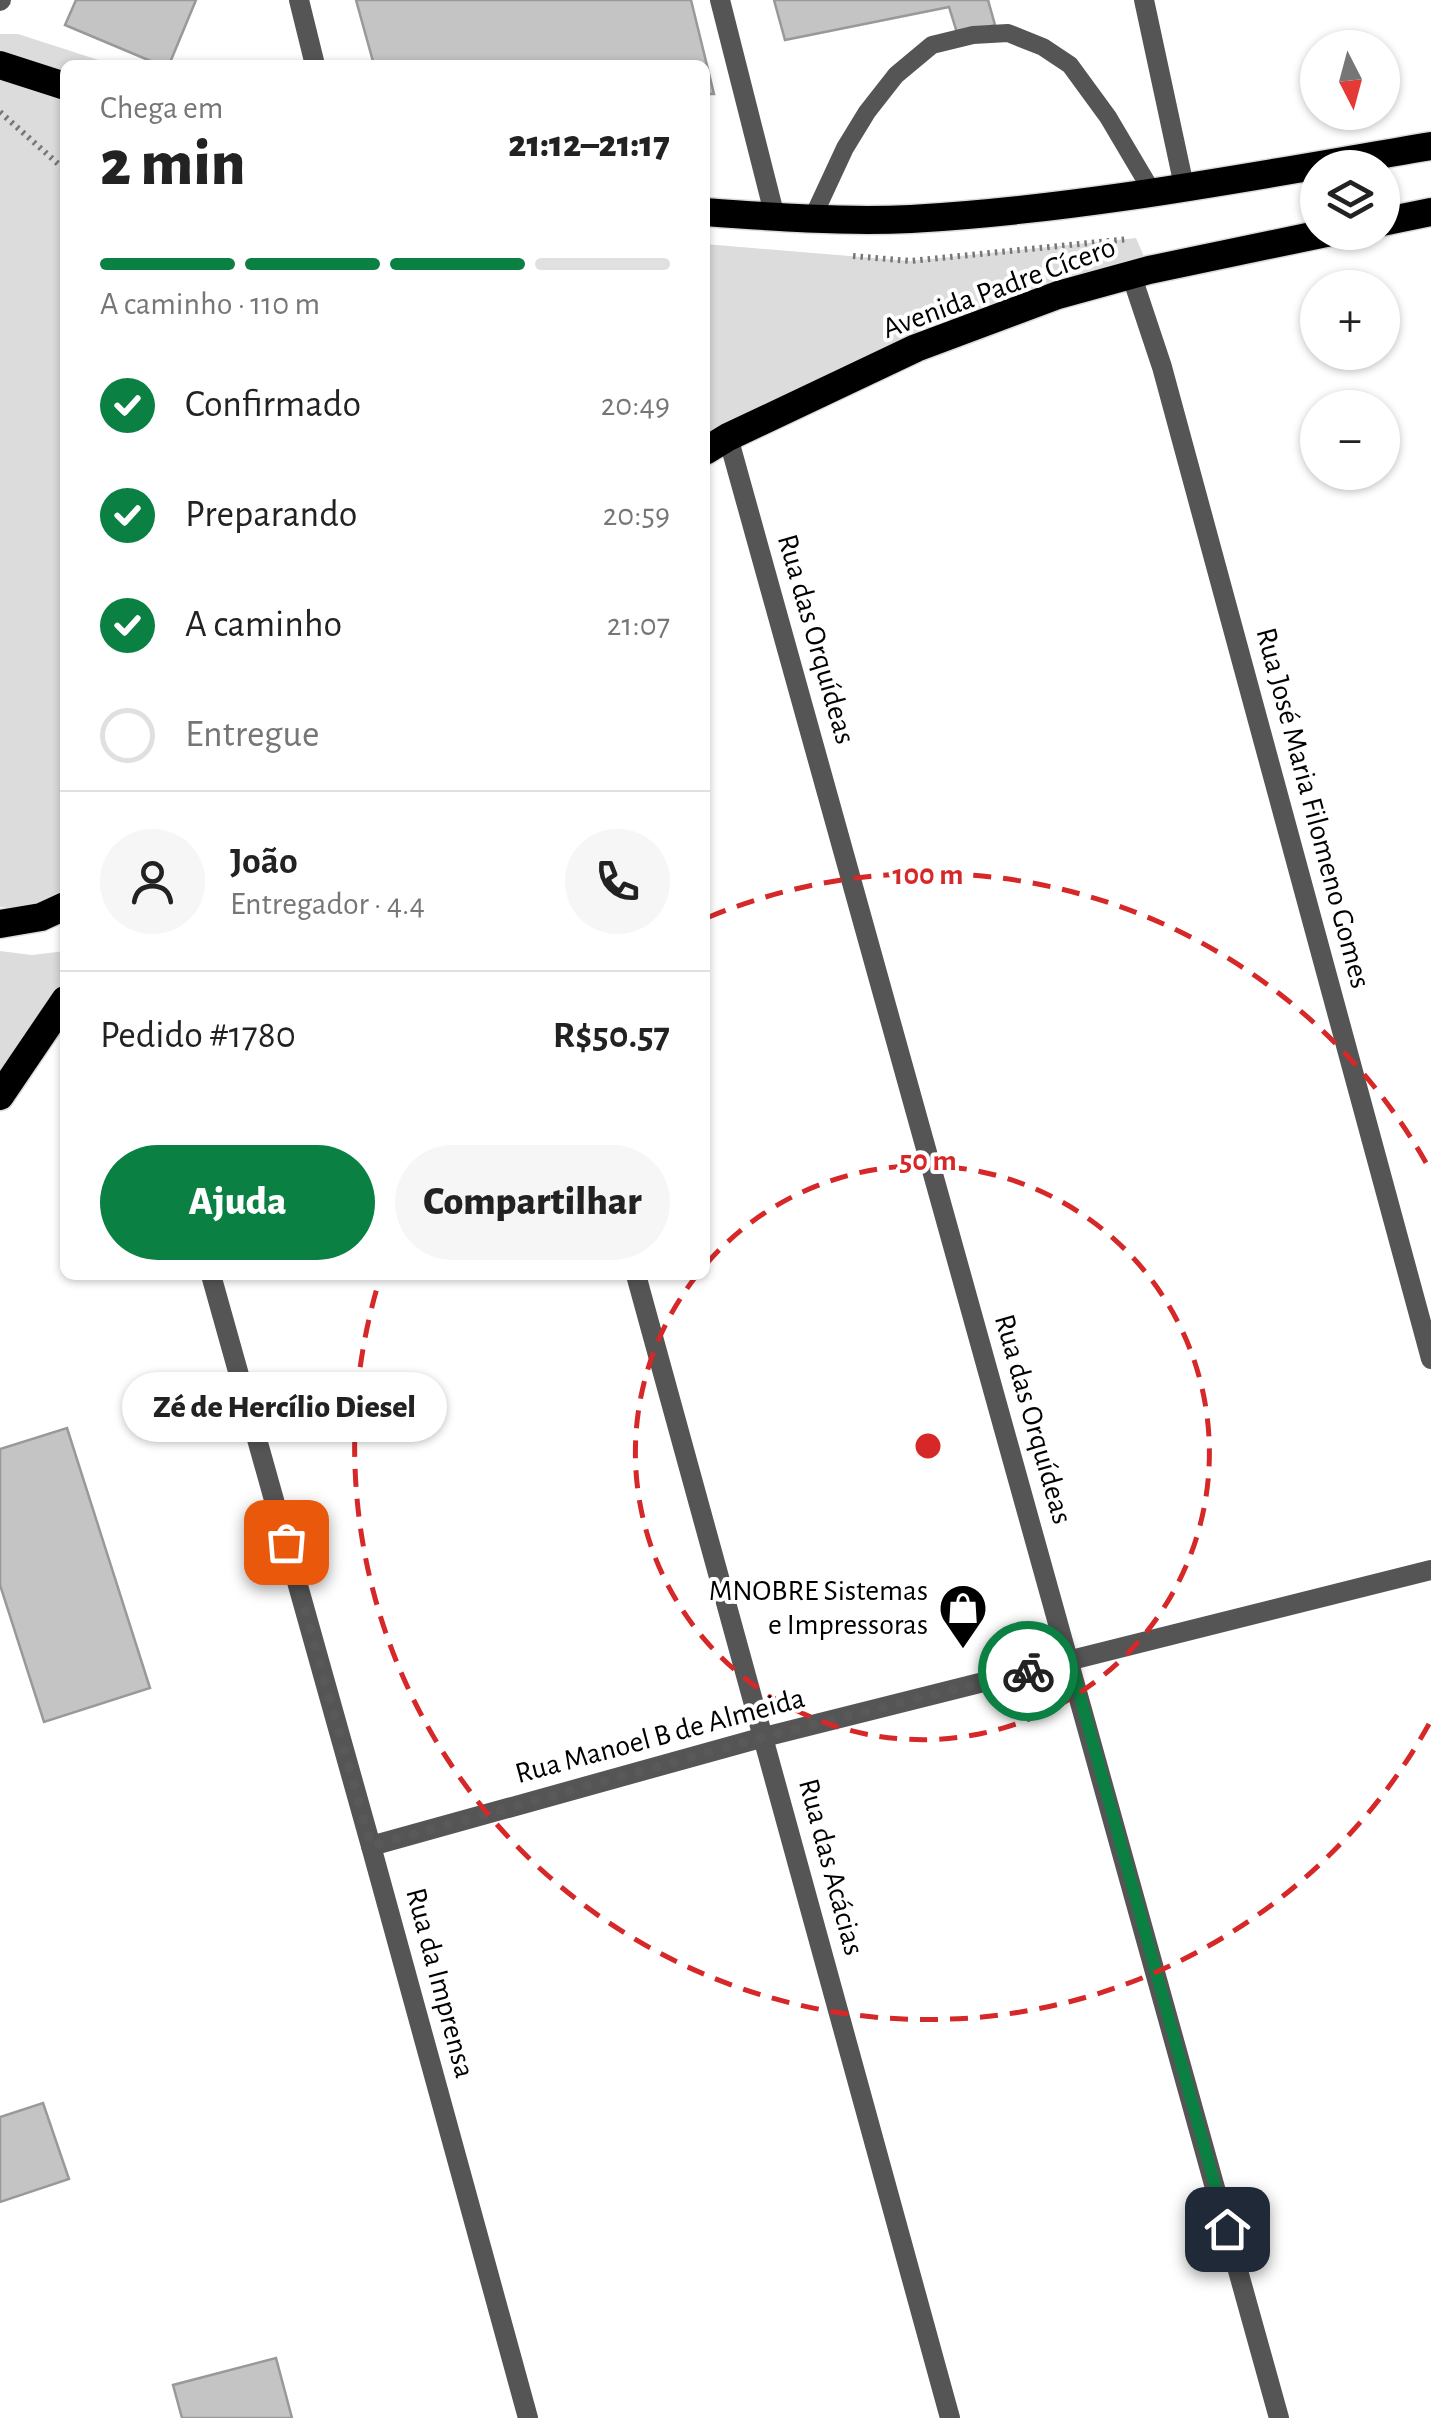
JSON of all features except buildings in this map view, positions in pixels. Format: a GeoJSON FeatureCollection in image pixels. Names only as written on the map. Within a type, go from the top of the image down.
{"type":"FeatureCollection","features":[{"type":"Feature","properties":{"kind":"highway"},"geometry":{"type":"LineString","coordinates":[[0,65],[60,84]]}},
{"type":"Feature","properties":{"kind":"highway","name":"Avenida Padre Cícero"},"geometry":{"type":"LineString","coordinates":[[710,212],[812,219],[922,218],[1123,198],[1431,146]]}},
{"type":"Feature","properties":{"kind":"highway"},"geometry":{"type":"LineString","coordinates":[[1400,218],[1431,212]]}},
{"type":"Feature","properties":{"kind":"highway","name":"Avenida Padre Cícero"},"geometry":{"type":"LineString","coordinates":[[717,444],[916,348],[1058,296],[1140,272],[1300,239]]}},
{"type":"Feature","properties":{"kind":"highway"},"geometry":{"type":"LineString","coordinates":[[0,924],[41,917],[60,908]]}},
{"type":"Feature","properties":{"kind":"highway"},"geometry":{"type":"LineString","coordinates":[[0,1096],[60,1007]]}},
{"type":"Feature","properties":{"kind":"street"},"geometry":{"type":"LineString","coordinates":[[299,0],[314,60]]}},
{"type":"Feature","properties":{"kind":"street"},"geometry":{"type":"LineString","coordinates":[[720,0],[775,217]]}},
{"type":"Feature","properties":{"kind":"street"},"geometry":{"type":"LineString","coordinates":[[1144,0],[1184,186]]}},
{"type":"Feature","properties":{"kind":"street","name":"Rua José Maria Filomeno Gomes"},"geometry":{"type":"LineString","coordinates":[[1140,272],[1172,405],[1431,1359]]}},
{"type":"Feature","properties":{"kind":"street","name":"Rua das Orquídeas"},"geometry":{"type":"LineString","coordinates":[[717,444],[1070,1660],[1279,2418]]}},
{"type":"Feature","properties":{"kind":"street","name":"Rua da Imprensa"},"geometry":{"type":"LineString","coordinates":[[212,1280],[528,2418]]}},
{"type":"Feature","properties":{"kind":"street","name":"Rua das Acácias"},"geometry":{"type":"LineString","coordinates":[[637,1280],[950,2418]]}},
{"type":"Feature","properties":{"kind":"street","name":"Rua Manoel B de Almeida"},"geometry":{"type":"LineString","coordinates":[[371,1846],[764,1737],[1431,1570]]}},
{"type":"Feature","properties":{"kind":"lane"},"geometry":{"type":"LineString","coordinates":[[812,219],[845,148],[896,74],[932,45],[972,35],[1008,34],[1043,47],[1070,64],[1154,193]]}},
{"type":"Feature","properties":{"kind":"path"},"geometry":{"type":"LineString","coordinates":[[0,112],[60,166]]}},
{"type":"Feature","properties":{"kind":"path"},"geometry":{"type":"LineString","coordinates":[[1123,198],[1136,238],[1140,272]]}},
{"type":"Feature","properties":{"kind":"shaded area"},"geometry":{"type":"Polygon","coordinates":[[[0,34],[18,34],[99,60],[60,60],[60,906],[51,909],[0,907],[0,34]]]}},
{"type":"Feature","properties":{"kind":"shaded area"},"geometry":{"type":"Polygon","coordinates":[[[1136,238],[1145,259],[710,446],[710,244],[910,261],[1136,238]]]}},
{"type":"Feature","properties":{"kind":"shaded area"},"geometry":{"type":"Polygon","coordinates":[[[0,951],[32,955],[60,952],[60,994],[0,1083],[0,951]]]}},
{"type":"Feature","properties":{"kind":"way so far"},"geometry":{"type":"LineString","coordinates":[[286,1542],[371,1846],[764,1737],[1028,1671]]}},
{"type":"Feature","properties":{"kind":"place","name":"Zé de Hercílio Diesel"},"geometry":{"type":"Point","coordinates":[286,1542]}},
{"type":"Feature","properties":{"kind":"place","name":"MNOBRE Sistemas e Impressoras"},"geometry":{"type":"Point","coordinates":[963,1650]}},
{"type":"Feature","properties":{"kind":"route"},"geometry":{"type":"LineString","coordinates":[[1028,1671],[1070,1660],[1227,2229]]}}]}
